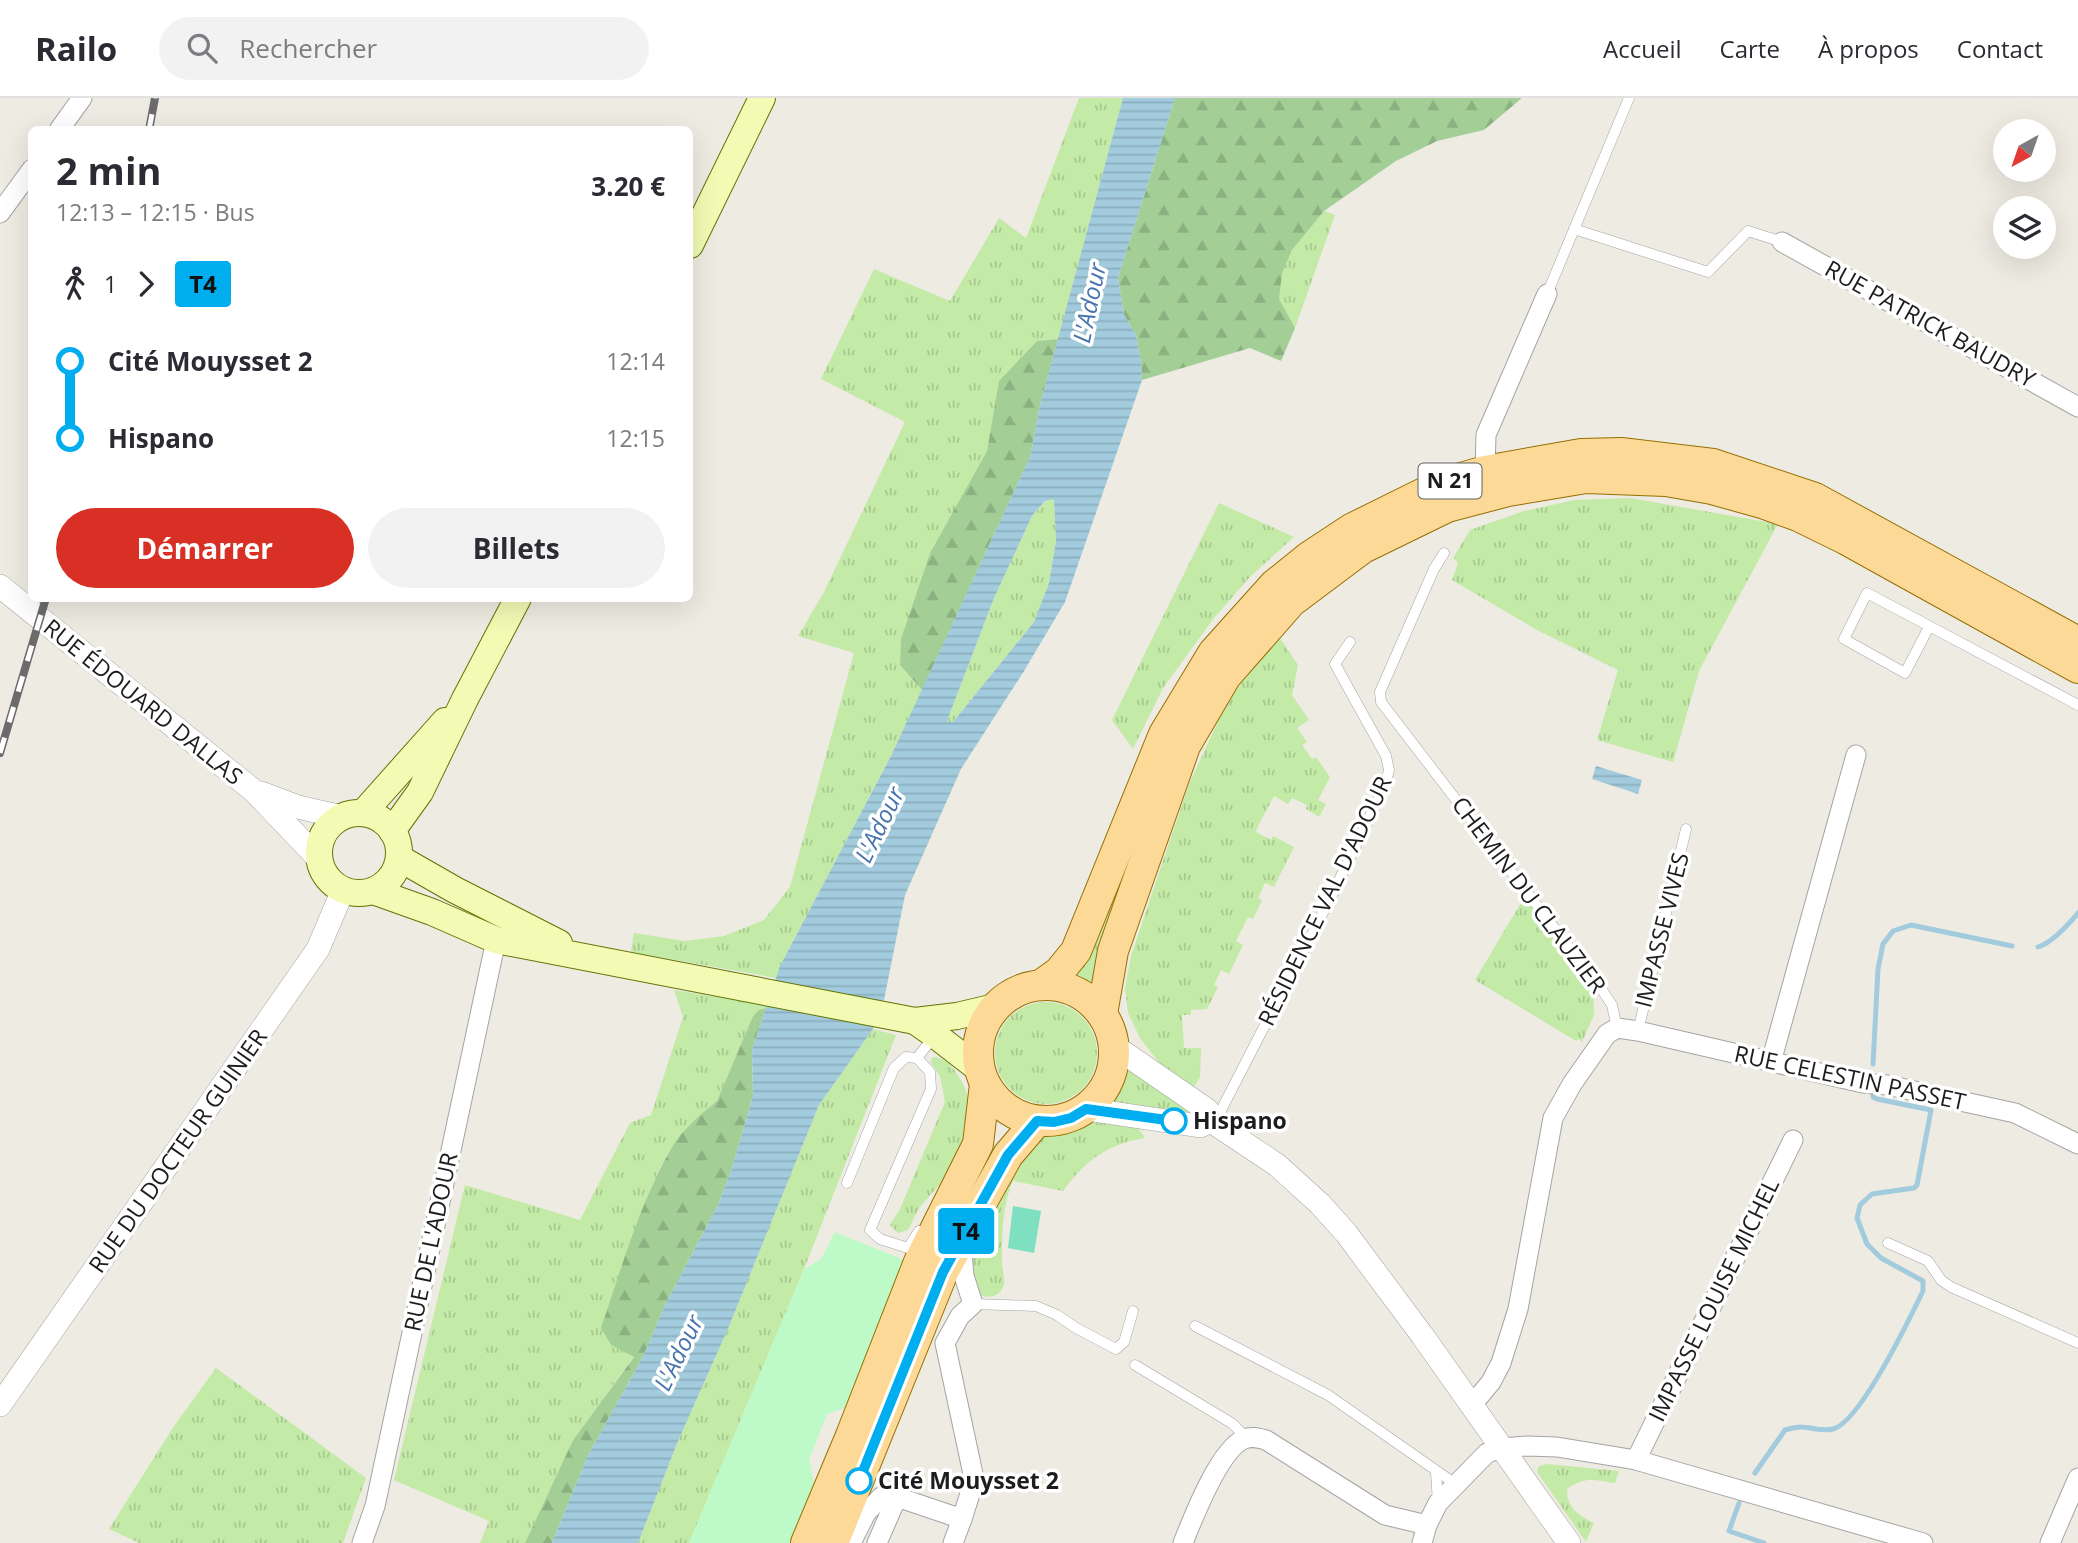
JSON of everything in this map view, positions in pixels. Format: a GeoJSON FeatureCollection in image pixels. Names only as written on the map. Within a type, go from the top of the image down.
{"type":"FeatureCollection","features":[{"type":"Feature","properties":{"kind":"main road"},"geometry":{"type":"LineString","coordinates":[[693,239],[762,98]]}},
{"type":"Feature","properties":{"kind":"main road","name":"N 21"},"geometry":{"type":"LineString","coordinates":[[1041,985],[1059,972],[1076,951],[1164,734],[1213,653],[1274,584],[1351,529],[1433,487],[1485,471],[1581,454],[1621,453],[1713,464],[1815,498],[2078,642]]}},
{"type":"Feature","properties":{"kind":"main road","name":"N 21"},"geometry":{"type":"LineString","coordinates":[[1102,1014],[1113,951],[1185,746],[1226,676],[1291,602],[1363,548],[1447,506],[1508,491],[1586,478],[1667,481],[1712,489],[1762,503],[1833,533],[2078,668]]}},
{"type":"Feature","properties":{"kind":"main road"},"geometry":{"type":"LineString","coordinates":[[392,831],[420,792],[516,602]]}},
{"type":"Feature","properties":{"kind":"main road"},"geometry":{"type":"LineString","coordinates":[[465,699],[353,815],[331,824],[323,834],[319,859],[323,872],[331,883],[353,893],[373,891],[432,912],[496,940],[919,1025],[995,1007]]}},
{"type":"Feature","properties":{"kind":"main road"},"geometry":{"type":"LineString","coordinates":[[353,815],[375,816],[392,831],[398,847],[399,858],[391,878],[373,891]]}},
{"type":"Feature","properties":{"kind":"main road"},"geometry":{"type":"LineString","coordinates":[[399,858],[525,926],[596,960]]}},
{"type":"Feature","properties":{"kind":"main road"},"geometry":{"type":"LineString","coordinates":[[806,1543],[919,1262],[978,1144],[982,1077],[977,1047],[983,1026],[995,1007],[1024,988],[1041,985],[1065,987],[1086,997],[1102,1014],[1110,1030],[1114,1046],[1114,1065],[1109,1082],[1099,1097],[1086,1109],[1071,1118],[1054,1122],[1037,1121],[1016,1115],[997,1102],[982,1077],[919,1025]]}},
{"type":"Feature","properties":{"kind":"main road"},"geometry":{"type":"LineString","coordinates":[[833,1543],[943,1272],[1008,1155],[1037,1121]]}},
{"type":"Feature","properties":{"kind":"street"},"geometry":{"type":"LineString","coordinates":[[62,126],[82,98]]}},
{"type":"Feature","properties":{"kind":"street"},"geometry":{"type":"LineString","coordinates":[[0,213],[28,174]]}},
{"type":"Feature","properties":{"kind":"street","name":"RUE PATRICK BAUDRY"},"geometry":{"type":"LineString","coordinates":[[1782,242],[2078,407]]}},
{"type":"Feature","properties":{"kind":"street"},"geometry":{"type":"LineString","coordinates":[[1485,471],[1486,435],[1547,294]]}},
{"type":"Feature","properties":{"kind":"street","name":"RUE ÉDOUARD DALLAS"},"geometry":{"type":"LineString","coordinates":[[0,586],[254,791],[319,859]]}},
{"type":"Feature","properties":{"kind":"street"},"geometry":{"type":"LineString","coordinates":[[1771,1062],[1856,755]]}},
{"type":"Feature","properties":{"kind":"street","name":"RUE ÉDOUARD DALLAS"},"geometry":{"type":"LineString","coordinates":[[254,791],[298,807],[353,815]]}},
{"type":"Feature","properties":{"kind":"street","name":"RUE DU DOCTEUR GUINIER"},"geometry":{"type":"LineString","coordinates":[[0,1405],[318,949],[343,890]]}},
{"type":"Feature","properties":{"kind":"street","name":"RUE DE L'ADOUR"},"geometry":{"type":"LineString","coordinates":[[362,1543],[375,1506],[496,940]]}},
{"type":"Feature","properties":{"kind":"street"},"geometry":{"type":"LineString","coordinates":[[1472,1405],[1491,1382],[1501,1363],[1518,1309],[1553,1118],[1600,1043],[1607,1034],[1617,1028]]}},
{"type":"Feature","properties":{"kind":"street","name":"RUE CELESTIN PASSET"},"geometry":{"type":"LineString","coordinates":[[1617,1028],[2015,1113],[2078,1144]]}},
{"type":"Feature","properties":{"kind":"street"},"geometry":{"type":"LineString","coordinates":[[1114,1046],[1207,1110],[1213,1122],[1277,1165],[1320,1204],[1346,1233],[1569,1543]]}},
{"type":"Feature","properties":{"kind":"street"},"geometry":{"type":"LineString","coordinates":[[1086,1109],[1200,1126],[1213,1122]]}},
{"type":"Feature","properties":{"kind":"street","name":"IMPASSE LOUISE MICHEL"},"geometry":{"type":"LineString","coordinates":[[1636,1460],[1793,1140]]}},
{"type":"Feature","properties":{"kind":"street"},"geometry":{"type":"LineString","coordinates":[[953,1543],[969,1497],[973,1474],[945,1343],[960,1316],[973,1304],[964,1276],[961,1241]]}},
{"type":"Feature","properties":{"kind":"street"},"geometry":{"type":"LineString","coordinates":[[1183,1543],[1208,1485],[1236,1444],[1246,1438],[1266,1440],[1385,1515],[1425,1534],[1438,1503],[1487,1453],[1502,1448],[1557,1447],[1636,1460],[1923,1543]]}},
{"type":"Feature","properties":{"kind":"street"},"geometry":{"type":"LineString","coordinates":[[2050,1543],[2078,1478]]}},
{"type":"Feature","properties":{"kind":"street"},"geometry":{"type":"LineString","coordinates":[[851,1543],[866,1513],[881,1497],[897,1497],[962,1519]]}},
{"type":"Feature","properties":{"kind":"street"},"geometry":{"type":"LineString","coordinates":[[877,1543],[897,1497]]}},
{"type":"Feature","properties":{"kind":"lane"},"geometry":{"type":"LineString","coordinates":[[1547,294],[1629,98]]}},
{"type":"Feature","properties":{"kind":"lane"},"geometry":{"type":"LineString","coordinates":[[1574,229],[1708,272],[1748,231],[1782,242]]}},
{"type":"Feature","properties":{"kind":"lane","name":"CHEMIN DU CLAUZIER"},"geometry":{"type":"LineString","coordinates":[[1444,552],[1380,692],[1381,702],[1602,990],[1612,1006],[1617,1028]]}},
{"type":"Feature","properties":{"kind":"lane"},"geometry":{"type":"LineString","coordinates":[[1929,627],[1905,673],[1844,639],[1867,593],[2078,705]]}},
{"type":"Feature","properties":{"kind":"lane","name":"RÉSIDENCE VAL D'ADOUR"},"geometry":{"type":"LineString","coordinates":[[1213,1122],[1332,895],[1385,785],[1389,770],[1386,756],[1335,664],[1350,642]]}},
{"type":"Feature","properties":{"kind":"lane","name":"IMPASSE VIVES"},"geometry":{"type":"LineString","coordinates":[[1638,1031],[1686,829]]}},
{"type":"Feature","properties":{"kind":"lane"},"geometry":{"type":"LineString","coordinates":[[919,1025],[917,1058],[930,1072],[931,1089],[870,1230],[880,1239],[908,1248],[928,1216]]}},
{"type":"Feature","properties":{"kind":"lane"},"geometry":{"type":"LineString","coordinates":[[847,1183],[894,1068],[906,1058],[917,1058]]}},
{"type":"Feature","properties":{"kind":"lane"},"geometry":{"type":"LineString","coordinates":[[935,1206],[942,1195],[959,1182]]}},
{"type":"Feature","properties":{"kind":"lane"},"geometry":{"type":"LineString","coordinates":[[1888,1243],[1928,1261],[1941,1280],[1951,1287],[2078,1343]]}},
{"type":"Feature","properties":{"kind":"lane"},"geometry":{"type":"LineString","coordinates":[[973,1304],[1036,1306],[1116,1349],[1124,1342],[1133,1311]]}},
{"type":"Feature","properties":{"kind":"lane"},"geometry":{"type":"LineString","coordinates":[[1195,1326],[1328,1395],[1457,1485]]}},
{"type":"Feature","properties":{"kind":"lane"},"geometry":{"type":"LineString","coordinates":[[1135,1365],[1233,1424],[1246,1438]]}},
{"type":"Feature","properties":{"kind":"lane"},"geometry":{"type":"LineString","coordinates":[[1436,1472],[1438,1503]]}},
{"type":"Feature","properties":{"kind":"green space"},"geometry":{"type":"Polygon","coordinates":[[[1079,98],[1123,98],[1058,339],[1037,341],[1000,381],[987,451],[930,553],[901,639],[900,665],[922,690],[891,756],[776,978],[631,952],[634,933],[684,941],[724,936],[764,920],[790,887],[854,653],[798,636],[823,594],[905,422],[821,379],[874,269],[950,301],[999,218],[1026,238],[1079,98]]]}},
{"type":"Feature","properties":{"kind":"green space"},"geometry":{"type":"Polygon","coordinates":[[[1175,98],[1522,98],[1484,130],[1437,141],[1396,161],[1324,211],[1292,250],[1282,273],[1279,299],[1295,328],[1281,361],[1250,348],[1142,380],[1136,335],[1124,315],[1118,278],[1175,98]]]}},
{"type":"Feature","properties":{"kind":"green space"},"geometry":{"type":"Polygon","coordinates":[[[1324,211],[1335,215],[1295,328],[1280,302],[1281,273],[1292,251],[1324,211]]]}},
{"type":"Feature","properties":{"kind":"green space"},"geometry":{"type":"Polygon","coordinates":[[[1058,339],[1040,405],[1030,457],[922,690],[900,665],[901,639],[930,553],[987,451],[999,381],[1037,341],[1058,339]]]}},
{"type":"Feature","properties":{"kind":"green space"},"geometry":{"type":"Polygon","coordinates":[[[1054,498],[1056,541],[1049,583],[1034,622],[952,723],[947,721],[994,598],[1032,516],[1046,501],[1054,498]]]}},
{"type":"Feature","properties":{"kind":"green space"},"geometry":{"type":"Polygon","coordinates":[[[1630,498],[1778,524],[1699,671],[1673,762],[1597,740],[1618,670],[1537,630],[1452,580],[1458,563],[1453,558],[1470,530],[1521,512],[1574,500],[1630,498]]]}},
{"type":"Feature","properties":{"kind":"green space"},"geometry":{"type":"Polygon","coordinates":[[[1219,503],[1294,537],[1250,577],[1214,618],[1163,688],[1133,749],[1112,720],[1219,503]]]}},
{"type":"Feature","properties":{"kind":"green space"},"geometry":{"type":"Polygon","coordinates":[[[1278,635],[1298,665],[1292,695],[1309,720],[1297,728],[1307,742],[1302,745],[1312,759],[1316,757],[1330,777],[1318,800],[1326,804],[1319,817],[1306,809],[1307,805],[1292,798],[1288,804],[1274,796],[1257,828],[1256,832],[1271,840],[1273,836],[1294,847],[1274,887],[1265,883],[1258,898],[1262,900],[1253,919],[1248,917],[1236,941],[1243,945],[1229,974],[1221,970],[1214,985],[1218,987],[1207,1009],[1191,1010],[1191,1015],[1182,1015],[1184,1048],[1201,1048],[1200,1077],[1193,1089],[1161,1065],[1140,1038],[1128,1013],[1125,988],[1131,956],[1189,784],[1221,715],[1243,679],[1278,635]]]}},
{"type":"Feature","properties":{"kind":"green space"},"geometry":{"type":"Polygon","coordinates":[[[1132,832],[1141,837],[1098,989],[1069,974],[1132,832]]]}},
{"type":"Feature","properties":{"kind":"green space"},"geometry":{"type":"Polygon","coordinates":[[[1525,896],[1593,990],[1594,1015],[1582,1042],[1578,1039],[1576,1041],[1475,980],[1525,896]]]}},
{"type":"Feature","properties":{"kind":"green space"},"geometry":{"type":"Polygon","coordinates":[[[674,990],[767,1005],[753,1016],[717,1101],[676,1141],[649,1193],[633,1243],[611,1345],[634,1356],[573,1440],[525,1543],[480,1543],[489,1521],[394,1480],[465,1185],[580,1220],[630,1123],[651,1115],[683,1017],[674,990]]]}},
{"type":"Feature","properties":{"kind":"green space"},"geometry":{"type":"Polygon","coordinates":[[[1046,1002],[1065,1006],[1082,1017],[1093,1034],[1097,1053],[1093,1072],[1082,1089],[1065,1100],[1046,1104],[1027,1100],[1010,1089],[999,1072],[995,1053],[999,1034],[1010,1017],[1027,1006],[1046,1002]]]}},
{"type":"Feature","properties":{"kind":"green space"},"geometry":{"type":"Polygon","coordinates":[[[766,1008],[752,1050],[753,1096],[718,1205],[664,1307],[643,1357],[588,1455],[552,1543],[525,1543],[573,1440],[634,1357],[611,1345],[601,1328],[632,1235],[651,1189],[676,1141],[717,1101],[753,1016],[766,1008]]]}},
{"type":"Feature","properties":{"kind":"green space"},"geometry":{"type":"Polygon","coordinates":[[[873,1029],[896,1035],[804,1269],[689,1543],[638,1543],[819,1105],[873,1029]]]}},
{"type":"Feature","properties":{"kind":"green space"},"geometry":{"type":"Polygon","coordinates":[[[935,1057],[949,1064],[965,1088],[969,1111],[966,1135],[949,1173],[921,1206],[908,1230],[898,1233],[890,1225],[900,1209],[945,1102],[940,1076],[931,1063],[935,1057]]]}},
{"type":"Feature","properties":{"kind":"green space"},"geometry":{"type":"Polygon","coordinates":[[[1129,1067],[1199,1111],[1197,1117],[1113,1103],[1122,1089],[1129,1067]]]}},
{"type":"Feature","properties":{"kind":"green space"},"geometry":{"type":"Polygon","coordinates":[[[1112,1120],[1135,1123],[1145,1138],[1119,1144],[1098,1155],[1080,1170],[1063,1191],[1013,1181],[1003,1221],[1003,1286],[994,1296],[977,1295],[966,1248],[1018,1158],[1038,1140],[1056,1132],[1112,1120]]]}},
{"type":"Feature","properties":{"kind":"green space"},"geometry":{"type":"Polygon","coordinates":[[[1013,1206],[1041,1211],[1034,1253],[1008,1248],[1013,1206]]]}},
{"type":"Feature","properties":{"kind":"green space"},"geometry":{"type":"Polygon","coordinates":[[[835,1232],[904,1260],[845,1408],[827,1414],[809,1460],[815,1487],[791,1543],[689,1543],[804,1269],[821,1259],[835,1232]]]}},
{"type":"Feature","properties":{"kind":"green space"},"geometry":{"type":"Polygon","coordinates":[[[216,1368],[366,1478],[343,1543],[139,1543],[109,1529],[174,1426],[216,1368]]]}},
{"type":"Feature","properties":{"kind":"green space"},"geometry":{"type":"Polygon","coordinates":[[[1547,1464],[1619,1471],[1615,1483],[1584,1481],[1567,1489],[1574,1510],[1594,1523],[1586,1542],[1537,1472],[1539,1466],[1547,1464]]]}},
{"type":"Feature","properties":{"kind":"water","name":"L'Adour"},"geometry":{"type":"Polygon","coordinates":[[[1123,98],[1175,98],[1118,278],[1124,315],[1136,335],[1142,380],[1065,602],[961,769],[905,895],[884,1000],[873,1029],[819,1105],[638,1543],[552,1543],[588,1455],[643,1357],[664,1307],[718,1205],[753,1096],[752,1050],[780,966],[891,756],[1030,457],[1040,405],[1123,98]],[[1054,499],[1045,501],[1032,516],[994,598],[947,721],[953,722],[1034,622],[1049,583],[1056,541],[1054,499]]]}},
{"type":"Feature","properties":{"kind":"water"},"geometry":{"type":"Polygon","coordinates":[[[1596,766],[1642,780],[1638,794],[1592,779],[1596,766]]]}},
{"type":"Feature","properties":{"kind":"waterway"},"geometry":{"type":"LineString","coordinates":[[2038,947],[2055,937],[2078,913]]}},
{"type":"Feature","properties":{"kind":"waterway"},"geometry":{"type":"LineString","coordinates":[[1873,1064],[1878,969],[1883,944],[1893,931],[1911,925],[2012,946]]}},
{"type":"Feature","properties":{"kind":"waterway"},"geometry":{"type":"LineString","coordinates":[[1755,1473],[1785,1430],[1800,1427],[1833,1429],[1857,1408],[1883,1368],[1923,1291],[1923,1281],[1881,1258],[1867,1244],[1857,1218],[1860,1205],[1872,1194],[1914,1188],[1917,1185],[1931,1110],[1877,1099],[1873,1097],[1873,1093]]}},
{"type":"Feature","properties":{"kind":"waterway"},"geometry":{"type":"LineString","coordinates":[[1739,1503],[1729,1531],[1764,1543]]}},
{"type":"Feature","properties":{"kind":"railway"},"geometry":{"type":"LineString","coordinates":[[150,126],[155,98]]}},
{"type":"Feature","properties":{"kind":"railway"},"geometry":{"type":"LineString","coordinates":[[0,753],[45,602]]}},
{"type":"Feature","properties":{"kind":"bus line","name":"T4"},"geometry":{"type":"LineString","coordinates":[[859,1481],[943,1272],[1008,1155],[1037,1121],[1054,1122],[1071,1118],[1086,1109],[1174,1121]]}},
{"type":"Feature","properties":{"kind":"place","name":"Hispano"},"geometry":{"type":"Point","coordinates":[1174,1121]}},
{"type":"Feature","properties":{"kind":"place","name":"Cité Mouysset 2"},"geometry":{"type":"Point","coordinates":[859,1481]}}]}
